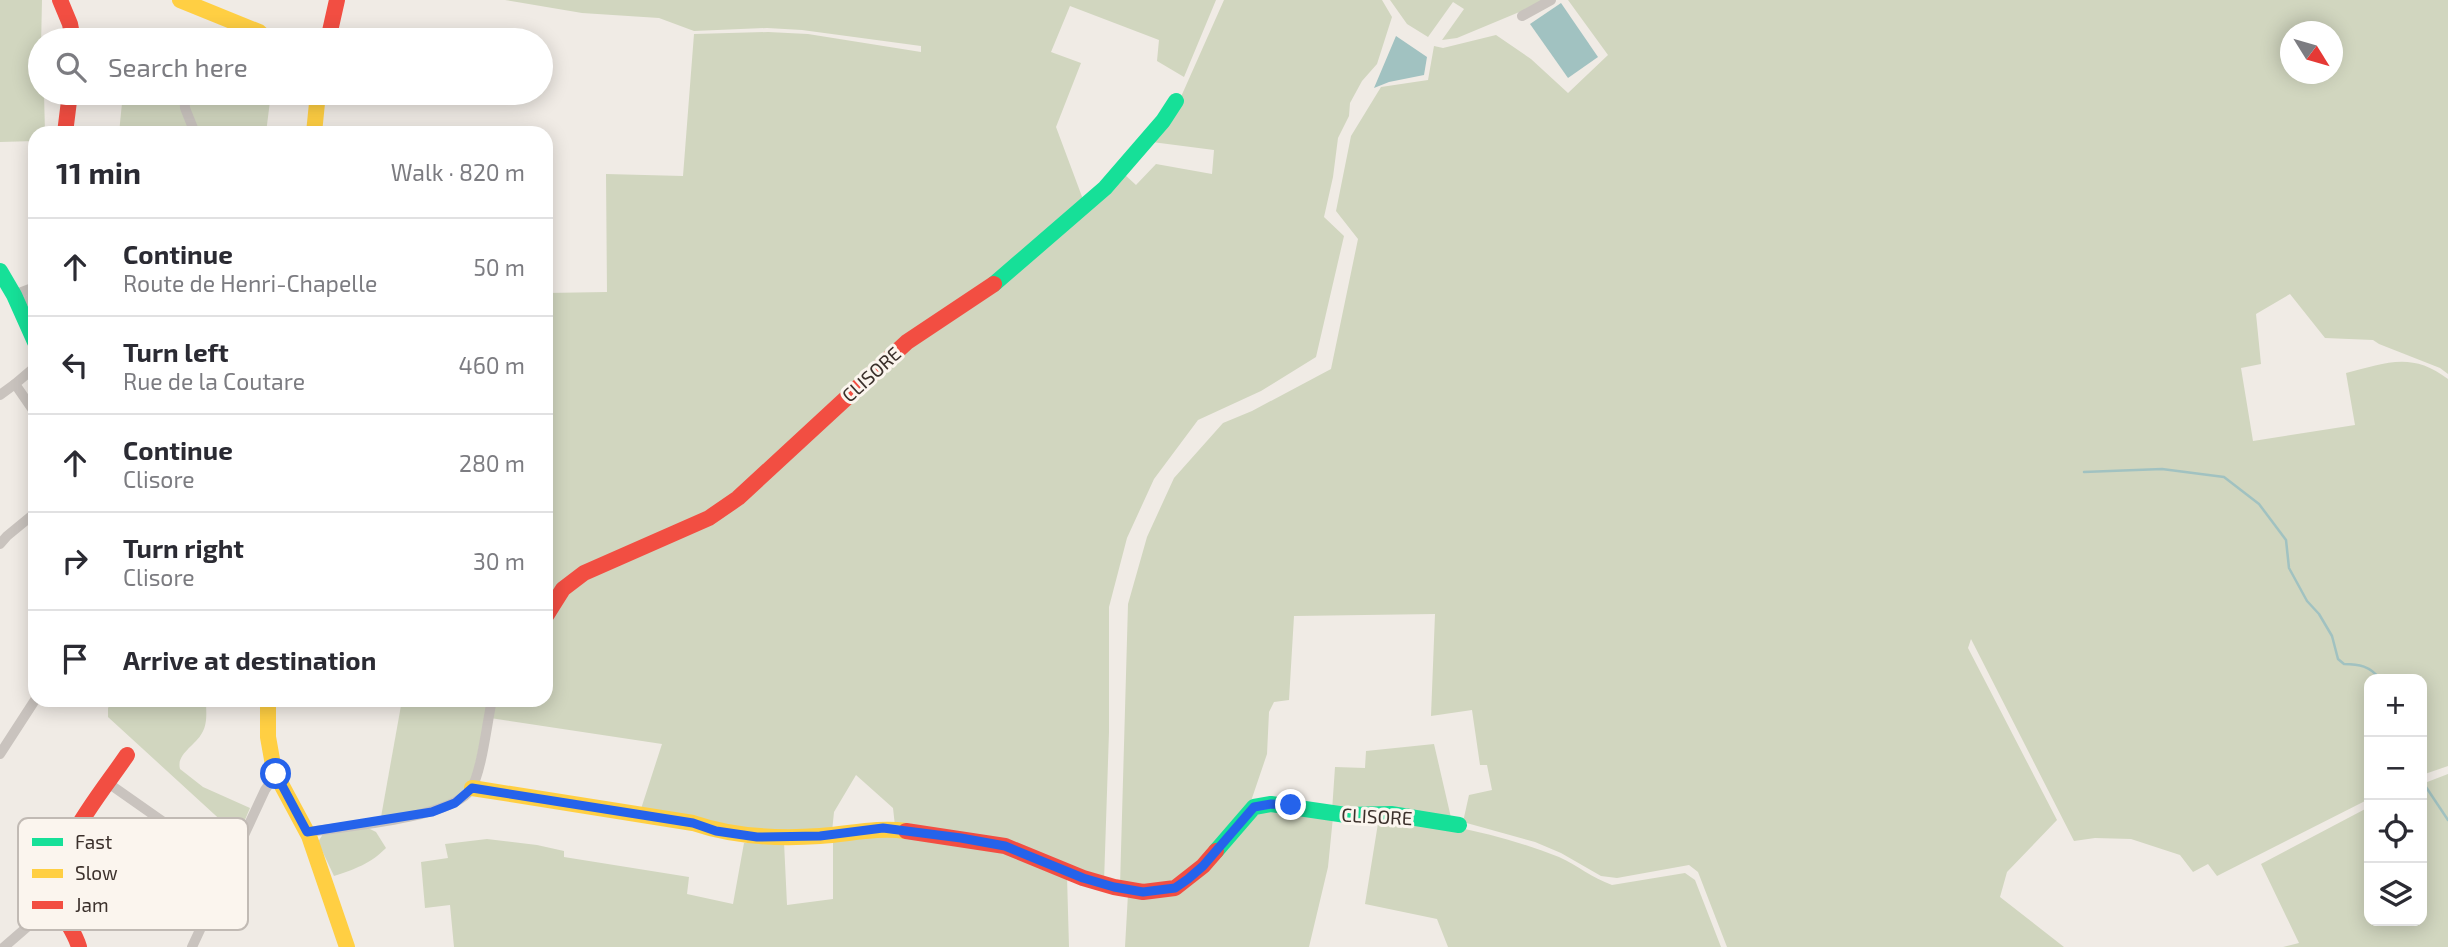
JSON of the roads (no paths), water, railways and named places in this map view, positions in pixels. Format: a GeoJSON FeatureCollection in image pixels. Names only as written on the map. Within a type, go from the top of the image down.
{"type":"FeatureCollection","features":[{"type":"Feature","properties":{"kind":"street"},"geometry":{"type":"LineString","coordinates":[[60,0],[72,28]]}},
{"type":"Feature","properties":{"kind":"street"},"geometry":{"type":"LineString","coordinates":[[180,0],[249,28]]}},
{"type":"Feature","properties":{"kind":"street"},"geometry":{"type":"LineString","coordinates":[[331,28],[337,0]]}},
{"type":"Feature","properties":{"kind":"street"},"geometry":{"type":"LineString","coordinates":[[1522,16],[1551,0]]}},
{"type":"Feature","properties":{"kind":"street","name":"CLISORE"},"geometry":{"type":"LineString","coordinates":[[553,604],[562,589],[584,573],[709,519],[748,489],[872,371],[907,342],[998,281],[1105,188],[1163,121],[1176,101]]}},
{"type":"Feature","properties":{"kind":"street"},"geometry":{"type":"LineString","coordinates":[[66,126],[68,105]]}},
{"type":"Feature","properties":{"kind":"street"},"geometry":{"type":"LineString","coordinates":[[185,105],[192,126]]}},
{"type":"Feature","properties":{"kind":"street"},"geometry":{"type":"LineString","coordinates":[[315,126],[317,105]]}},
{"type":"Feature","properties":{"kind":"street"},"geometry":{"type":"LineString","coordinates":[[0,271],[28,326]]}},
{"type":"Feature","properties":{"kind":"street"},"geometry":{"type":"LineString","coordinates":[[17,300],[28,291]]}},
{"type":"Feature","properties":{"kind":"street"},"geometry":{"type":"LineString","coordinates":[[17,300],[28,298]]}},
{"type":"Feature","properties":{"kind":"street"},"geometry":{"type":"LineString","coordinates":[[0,394],[28,373]]}},
{"type":"Feature","properties":{"kind":"street"},"geometry":{"type":"LineString","coordinates":[[16,384],[28,402]]}},
{"type":"Feature","properties":{"kind":"street"},"geometry":{"type":"LineString","coordinates":[[0,544],[28,519]]}},
{"type":"Feature","properties":{"kind":"street"},"geometry":{"type":"LineString","coordinates":[[0,754],[30,707]]}},
{"type":"Feature","properties":{"kind":"street"},"geometry":{"type":"LineString","coordinates":[[268,707],[267,733],[276,774],[307,832],[347,947]]}},
{"type":"Feature","properties":{"kind":"street"},"geometry":{"type":"LineString","coordinates":[[307,832],[432,812],[455,803],[472,788],[491,707]]}},
{"type":"Feature","properties":{"kind":"street"},"geometry":{"type":"LineString","coordinates":[[85,818],[127,755]]}},
{"type":"Feature","properties":{"kind":"street"},"geometry":{"type":"LineString","coordinates":[[248,827],[265,790],[276,774]]}},
{"type":"Feature","properties":{"kind":"street"},"geometry":{"type":"LineString","coordinates":[[108,783],[158,818]]}},
{"type":"Feature","properties":{"kind":"street","name":"CLISORE"},"geometry":{"type":"LineString","coordinates":[[472,788],[693,823],[716,831],[757,837],[820,836],[883,828],[919,832],[1005,846],[1083,878],[1143,892],[1175,888],[1188,879],[1203,866],[1254,807],[1271,804],[1346,815],[1391,814],[1459,825]]}},
{"type":"Feature","properties":{"kind":"street"},"geometry":{"type":"LineString","coordinates":[[4,947],[24,930]]}},
{"type":"Feature","properties":{"kind":"street"},"geometry":{"type":"LineString","coordinates":[[73,930],[79,947]]}},
{"type":"Feature","properties":{"kind":"street"},"geometry":{"type":"LineString","coordinates":[[192,947],[200,930]]}},
{"type":"Feature","properties":{"kind":"water"},"geometry":{"type":"Polygon","coordinates":[[[1561,3],[1598,57],[1568,78],[1530,24],[1561,3]]]}},
{"type":"Feature","properties":{"kind":"water"},"geometry":{"type":"Polygon","coordinates":[[[1396,36],[1427,57],[1424,75],[1374,88],[1396,36]]]}},
{"type":"Feature","properties":{"kind":"waterway"},"geometry":{"type":"LineString","coordinates":[[2084,472],[2162,469],[2224,477],[2259,504],[2286,540],[2289,568],[2307,601],[2319,614],[2332,636],[2338,659],[2344,664],[2359,665],[2375,674]]}},
{"type":"Feature","properties":{"kind":"waterway"},"geometry":{"type":"LineString","coordinates":[[2427,788],[2448,820]]}}]}
